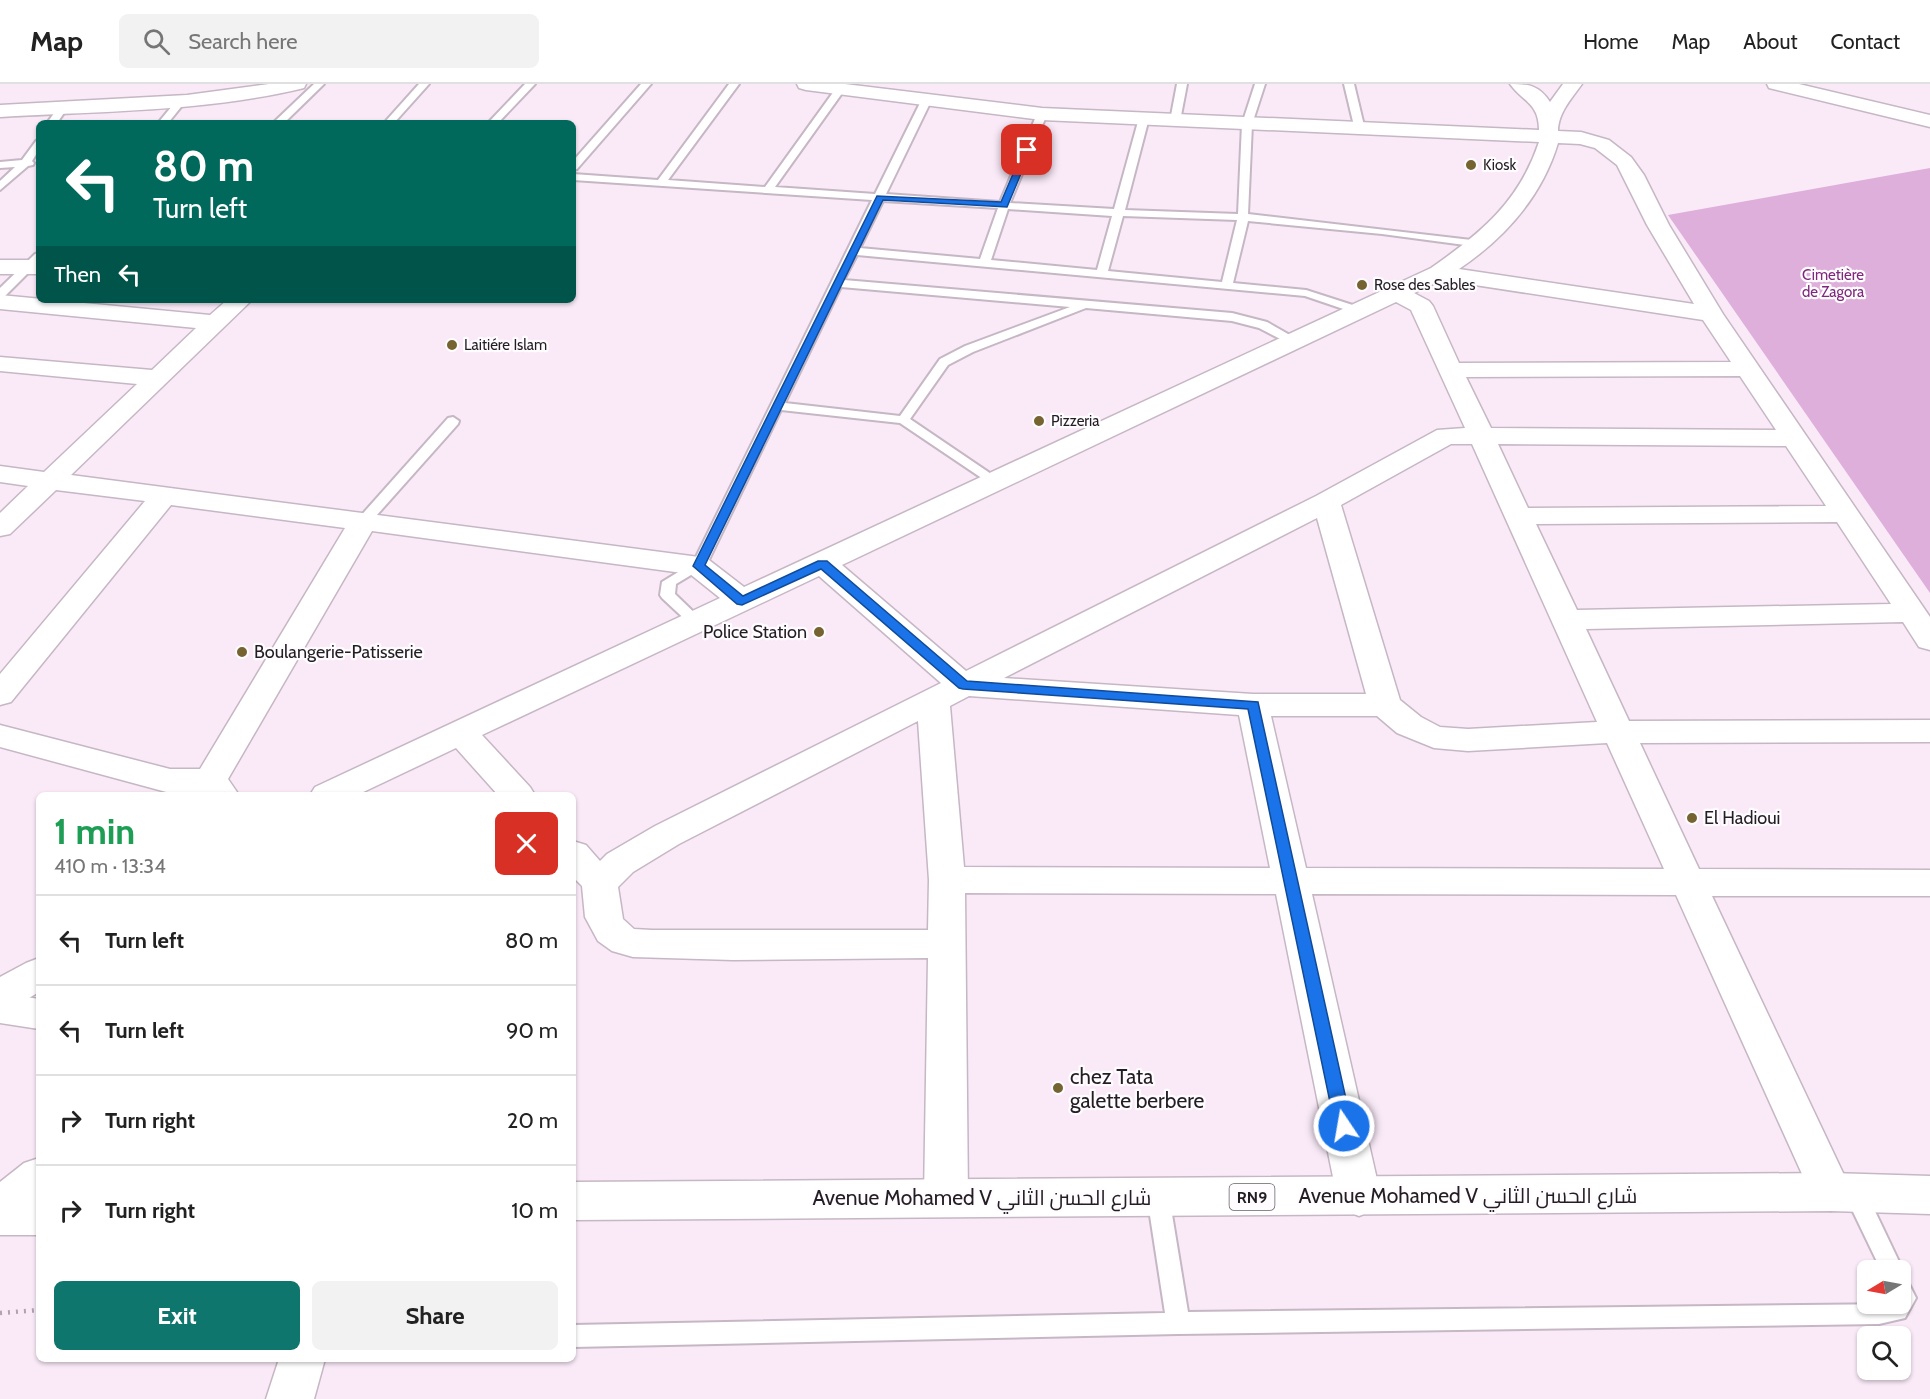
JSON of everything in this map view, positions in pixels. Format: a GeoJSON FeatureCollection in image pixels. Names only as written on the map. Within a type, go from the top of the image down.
{"type":"FeatureCollection","features":[{"type":"Feature","properties":{"kind":"street"},"geometry":{"type":"LineString","coordinates":[[0,111],[180,102],[266,91],[297,84]]}},
{"type":"Feature","properties":{"kind":"street"},"geometry":{"type":"LineString","coordinates":[[806,84],[1042,114],[1360,130],[1550,129],[1591,140],[1612,150],[1624,160],[1634,175],[1658,225],[1711,314],[1930,640]]}},
{"type":"Feature","properties":{"kind":"street"},"geometry":{"type":"LineString","coordinates":[[1519,84],[1545,105],[1550,129]]}},
{"type":"Feature","properties":{"kind":"street"},"geometry":{"type":"LineString","coordinates":[[333,792],[1439,273],[1480,244],[1501,224],[1534,179],[1539,171],[1550,129],[1562,97],[1573,84]]}},
{"type":"Feature","properties":{"kind":"street"},"geometry":{"type":"LineString","coordinates":[[1776,84],[1930,121]]}},
{"type":"Feature","properties":{"kind":"street"},"geometry":{"type":"LineString","coordinates":[[0,267],[36,263]]}},
{"type":"Feature","properties":{"kind":"street"},"geometry":{"type":"LineString","coordinates":[[1439,273],[1711,314]]}},
{"type":"Feature","properties":{"kind":"street"},"geometry":{"type":"LineString","coordinates":[[1398,294],[1421,306],[1688,882],[1843,1192]]}},
{"type":"Feature","properties":{"kind":"street"},"geometry":{"type":"LineString","coordinates":[[0,302],[215,323]]}},
{"type":"Feature","properties":{"kind":"street"},"geometry":{"type":"LineString","coordinates":[[0,528],[237,303]]}},
{"type":"Feature","properties":{"kind":"street"},"geometry":{"type":"LineString","coordinates":[[0,364],[157,378]]}},
{"type":"Feature","properties":{"kind":"street"},"geometry":{"type":"LineString","coordinates":[[1451,370],[1748,369]]}},
{"type":"Feature","properties":{"kind":"street"},"geometry":{"type":"LineString","coordinates":[[946,944],[721,945],[652,944],[624,941],[604,924],[599,901],[600,883],[620,863],[667,835],[1326,502],[1446,436],[1795,438]]}},
{"type":"Feature","properties":{"kind":"street"},"geometry":{"type":"LineString","coordinates":[[0,474],[699,566],[742,602]]}},
{"type":"Feature","properties":{"kind":"street"},"geometry":{"type":"LineString","coordinates":[[0,695],[165,495]]}},
{"type":"Feature","properties":{"kind":"street"},"geometry":{"type":"LineString","coordinates":[[1326,502],[1385,705],[1409,725],[1434,737],[1468,740],[1618,732],[1930,731]]}},
{"type":"Feature","properties":{"kind":"street"},"geometry":{"type":"LineString","coordinates":[[1518,516],[1846,514]]}},
{"type":"Feature","properties":{"kind":"street"},"geometry":{"type":"LineString","coordinates":[[0,736],[170,781],[216,788],[363,522]]}},
{"type":"Feature","properties":{"kind":"street"},"geometry":{"type":"LineString","coordinates":[[823,564],[948,692],[1253,705],[1385,705]]}},
{"type":"Feature","properties":{"kind":"street"},"geometry":{"type":"LineString","coordinates":[[1566,620],[1912,613]]}},
{"type":"Feature","properties":{"kind":"street"},"geometry":{"type":"LineString","coordinates":[[946,1197],[948,692]]}},
{"type":"Feature","properties":{"kind":"street"},"geometry":{"type":"LineString","coordinates":[[1253,705],[1359,1197]]}},
{"type":"Feature","properties":{"kind":"street"},"geometry":{"type":"LineString","coordinates":[[460,733],[515,792]]}},
{"type":"Feature","properties":{"kind":"street"},"geometry":{"type":"LineString","coordinates":[[576,857],[600,883]]}},
{"type":"Feature","properties":{"kind":"street"},"geometry":{"type":"LineString","coordinates":[[947,880],[1930,882]]}},
{"type":"Feature","properties":{"kind":"street"},"geometry":{"type":"LineString","coordinates":[[0,996],[36,975]]}},
{"type":"Feature","properties":{"kind":"street"},"geometry":{"type":"LineString","coordinates":[[0,1008],[36,1014]]}},
{"type":"Feature","properties":{"kind":"street"},"geometry":{"type":"LineString","coordinates":[[0,1207],[36,1178]]}},
{"type":"Feature","properties":{"kind":"street","name":"Avenue Mohamed V شارع الحسن الثاني"},"geometry":{"type":"LineString","coordinates":[[576,1201],[1843,1192],[1930,1195]]}},
{"type":"Feature","properties":{"kind":"street"},"geometry":{"type":"LineString","coordinates":[[0,1216],[36,1216]]}},
{"type":"Feature","properties":{"kind":"street"},"geometry":{"type":"LineString","coordinates":[[290,1399],[301,1362]]}},
{"type":"Feature","properties":{"kind":"lane"},"geometry":{"type":"LineString","coordinates":[[281,120],[319,84]]}},
{"type":"Feature","properties":{"kind":"lane"},"geometry":{"type":"LineString","coordinates":[[392,120],[424,84]]}},
{"type":"Feature","properties":{"kind":"lane"},"geometry":{"type":"LineString","coordinates":[[496,120],[530,84]]}},
{"type":"Feature","properties":{"kind":"lane"},"geometry":{"type":"LineString","coordinates":[[576,164],[646,84]]}},
{"type":"Feature","properties":{"kind":"lane"},"geometry":{"type":"LineString","coordinates":[[661,183],[734,84]]}},
{"type":"Feature","properties":{"kind":"lane"},"geometry":{"type":"LineString","coordinates":[[1175,121],[1182,84]]}},
{"type":"Feature","properties":{"kind":"lane"},"geometry":{"type":"LineString","coordinates":[[1227,285],[1243,217],[1247,124],[1260,84]]}},
{"type":"Feature","properties":{"kind":"lane"},"geometry":{"type":"LineString","coordinates":[[1349,84],[1360,130]]}},
{"type":"Feature","properties":{"kind":"lane"},"geometry":{"type":"LineString","coordinates":[[768,190],[840,89]]}},
{"type":"Feature","properties":{"kind":"lane"},"geometry":{"type":"LineString","coordinates":[[696,622],[667,596],[669,582],[699,566],[926,101]]}},
{"type":"Feature","properties":{"kind":"lane"},"geometry":{"type":"LineString","coordinates":[[165,120],[180,102]]}},
{"type":"Feature","properties":{"kind":"lane"},"geometry":{"type":"LineString","coordinates":[[54,120],[63,107]]}},
{"type":"Feature","properties":{"kind":"lane"},"geometry":{"type":"LineString","coordinates":[[984,263],[1004,205],[1042,114]]}},
{"type":"Feature","properties":{"kind":"lane"},"geometry":{"type":"LineString","coordinates":[[1102,274],[1144,118]]}},
{"type":"Feature","properties":{"kind":"lane"},"geometry":{"type":"LineString","coordinates":[[0,187],[25,163],[36,147]]}},
{"type":"Feature","properties":{"kind":"lane"},"geometry":{"type":"LineString","coordinates":[[0,165],[36,163]]}},
{"type":"Feature","properties":{"kind":"lane"},"geometry":{"type":"LineString","coordinates":[[576,177],[1120,213],[1243,217],[1382,231],[1480,244]]}},
{"type":"Feature","properties":{"kind":"lane"},"geometry":{"type":"LineString","coordinates":[[854,251],[1306,294],[1347,304],[1361,311]]}},
{"type":"Feature","properties":{"kind":"lane"},"geometry":{"type":"LineString","coordinates":[[0,295],[36,263]]}},
{"type":"Feature","properties":{"kind":"lane"},"geometry":{"type":"LineString","coordinates":[[838,283],[1232,317],[1263,326],[1296,342]]}},
{"type":"Feature","properties":{"kind":"lane"},"geometry":{"type":"LineString","coordinates":[[903,420],[944,362],[969,349],[1085,304]]}},
{"type":"Feature","properties":{"kind":"lane"},"geometry":{"type":"LineString","coordinates":[[778,406],[903,420],[995,483]]}},
{"type":"Feature","properties":{"kind":"lane"},"geometry":{"type":"LineString","coordinates":[[363,522],[453,421]]}},
{"type":"Feature","properties":{"kind":"lane"},"geometry":{"type":"LineString","coordinates":[[1843,1192],[1886,1260]]}},
{"type":"Feature","properties":{"kind":"lane"},"geometry":{"type":"LineString","coordinates":[[1158,1196],[1178,1323]]}},
{"type":"Feature","properties":{"kind":"lane"},"geometry":{"type":"LineString","coordinates":[[576,1336],[1178,1323],[1857,1313]]}},
{"type":"Feature","properties":{"kind":"path"},"geometry":{"type":"LineString","coordinates":[[0,1313],[36,1310]]}},
{"type":"Feature","properties":{"kind":"green space","name":"Cimetière de Zagora"},"geometry":{"type":"Polygon","coordinates":[[[1930,168],[1930,593],[1668,215],[1930,168]]]}},
{"type":"Feature","properties":{"kind":"place","name":"Kiosk"},"geometry":{"type":"Point","coordinates":[1471,165]}},
{"type":"Feature","properties":{"kind":"place","name":"Rose des Sables"},"geometry":{"type":"Point","coordinates":[1362,285]}},
{"type":"Feature","properties":{"kind":"place","name":"Laitiére Islam"},"geometry":{"type":"Point","coordinates":[452,345]}},
{"type":"Feature","properties":{"kind":"place","name":"Pizzeria"},"geometry":{"type":"Point","coordinates":[1039,421]}},
{"type":"Feature","properties":{"kind":"place","name":"Police Station"},"geometry":{"type":"Point","coordinates":[819,632]}},
{"type":"Feature","properties":{"kind":"place","name":"Boulangerie-Patisserie"},"geometry":{"type":"Point","coordinates":[242,652]}},
{"type":"Feature","properties":{"kind":"place","name":"El Hadioui"},"geometry":{"type":"Point","coordinates":[1692,818]}},
{"type":"Feature","properties":{"kind":"place","name":"chez Tata galette berbere"},"geometry":{"type":"Point","coordinates":[1058,1088]}},
{"type":"Feature","properties":{"kind":"route"},"geometry":{"type":"LineString","coordinates":[[1027,150],[1004,205],[880,197],[699,566],[742,602],[823,564],[963,685],[1253,705],[1344,1126]]}}]}
